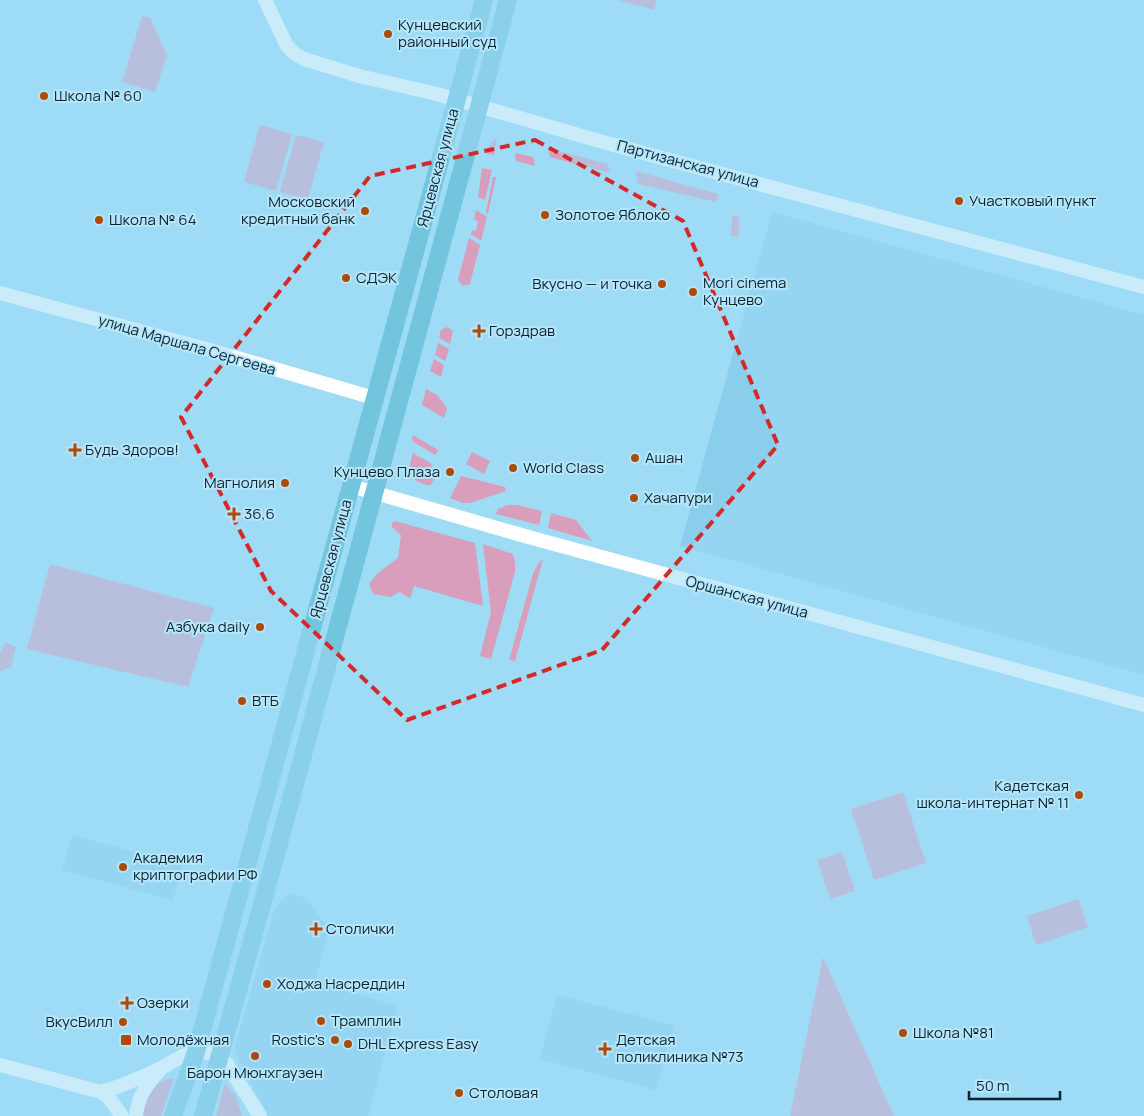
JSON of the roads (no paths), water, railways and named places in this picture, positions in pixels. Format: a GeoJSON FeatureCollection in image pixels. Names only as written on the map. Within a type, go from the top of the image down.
{"type":"FeatureCollection","features":[{"type":"Feature","properties":{"kind":"main road","name":"Ярцевская улица"},"geometry":{"type":"LineString","coordinates":[[173,1116],[196,1052],[484,0]]}},
{"type":"Feature","properties":{"kind":"main road","name":"Ярцевская улица"},"geometry":{"type":"LineString","coordinates":[[203,1116],[508,0]]}},
{"type":"Feature","properties":{"kind":"street","name":"Партизанская улица"},"geometry":{"type":"LineString","coordinates":[[265,0],[287,46],[304,59],[359,76],[437,94],[610,144],[1144,287]]}},
{"type":"Feature","properties":{"kind":"street","name":"улица Маршала Сергеева"},"geometry":{"type":"LineString","coordinates":[[0,293],[217,352],[374,398]]}},
{"type":"Feature","properties":{"kind":"street","name":"Оршанская улица"},"geometry":{"type":"LineString","coordinates":[[351,486],[532,538],[1144,705]]}},
{"type":"Feature","properties":{"kind":"street"},"geometry":{"type":"LineString","coordinates":[[101,1092],[118,1087],[163,1067],[178,1058],[196,1052],[205,1052],[220,1057],[227,1064],[260,1116]]}},
{"type":"Feature","properties":{"kind":"street"},"geometry":{"type":"LineString","coordinates":[[0,1066],[101,1092],[122,1116]]}},
{"type":"Feature","properties":{"kind":"street"},"geometry":{"type":"LineString","coordinates":[[136,1116],[137,1105],[142,1092],[163,1067]]}},
{"type":"Feature","properties":{"kind":"street"},"geometry":{"type":"LineString","coordinates":[[243,1087],[248,1116]]}},
{"type":"Feature","properties":{"kind":"place","name":"Кунцевский районный суд"},"geometry":{"type":"Point","coordinates":[388,34]}},
{"type":"Feature","properties":{"kind":"place","name":"Школа № 60"},"geometry":{"type":"Point","coordinates":[44,96]}},
{"type":"Feature","properties":{"kind":"place","name":"Участковый пункт"},"geometry":{"type":"Point","coordinates":[959,201]}},
{"type":"Feature","properties":{"kind":"place","name":"Московский кредитный банк"},"geometry":{"type":"Point","coordinates":[365,211]}},
{"type":"Feature","properties":{"kind":"place","name":"Золотое Яблоко"},"geometry":{"type":"Point","coordinates":[545,215]}},
{"type":"Feature","properties":{"kind":"place","name":"Школа № 64"},"geometry":{"type":"Point","coordinates":[99,220]}},
{"type":"Feature","properties":{"kind":"place","name":"СДЭК"},"geometry":{"type":"Point","coordinates":[346,278]}},
{"type":"Feature","properties":{"kind":"place","name":"Вкусно — и точка"},"geometry":{"type":"Point","coordinates":[662,284]}},
{"type":"Feature","properties":{"kind":"place","name":"Mori cinema Кунцево"},"geometry":{"type":"Point","coordinates":[693,292]}},
{"type":"Feature","properties":{"kind":"place","name":"Горздрав"},"geometry":{"type":"Point","coordinates":[479,331]}},
{"type":"Feature","properties":{"kind":"place","name":"Будь Здоров!"},"geometry":{"type":"Point","coordinates":[75,450]}},
{"type":"Feature","properties":{"kind":"place","name":"Ашан"},"geometry":{"type":"Point","coordinates":[635,458]}},
{"type":"Feature","properties":{"kind":"place","name":"World Class"},"geometry":{"type":"Point","coordinates":[513,468]}},
{"type":"Feature","properties":{"kind":"place","name":"Кунцево Плаза"},"geometry":{"type":"Point","coordinates":[450,472]}},
{"type":"Feature","properties":{"kind":"place","name":"Магнолия"},"geometry":{"type":"Point","coordinates":[285,483]}},
{"type":"Feature","properties":{"kind":"place","name":"Хачапури"},"geometry":{"type":"Point","coordinates":[634,498]}},
{"type":"Feature","properties":{"kind":"place","name":"36,6"},"geometry":{"type":"Point","coordinates":[234,514]}},
{"type":"Feature","properties":{"kind":"place","name":"Азбука daily"},"geometry":{"type":"Point","coordinates":[260,627]}},
{"type":"Feature","properties":{"kind":"place","name":"ВТБ"},"geometry":{"type":"Point","coordinates":[242,701]}},
{"type":"Feature","properties":{"kind":"place","name":"Кадетская школа-интернат № 11"},"geometry":{"type":"Point","coordinates":[1079,795]}},
{"type":"Feature","properties":{"kind":"place","name":"Академия криптографии РФ"},"geometry":{"type":"Point","coordinates":[123,867]}},
{"type":"Feature","properties":{"kind":"place","name":"Столички"},"geometry":{"type":"Point","coordinates":[316,929]}},
{"type":"Feature","properties":{"kind":"place","name":"Ходжа Насреддин"},"geometry":{"type":"Point","coordinates":[267,984]}},
{"type":"Feature","properties":{"kind":"place","name":"Озерки"},"geometry":{"type":"Point","coordinates":[127,1003]}},
{"type":"Feature","properties":{"kind":"place","name":"Трамплин"},"geometry":{"type":"Point","coordinates":[321,1021]}},
{"type":"Feature","properties":{"kind":"place","name":"ВкусВилл"},"geometry":{"type":"Point","coordinates":[123,1022]}},
{"type":"Feature","properties":{"kind":"place","name":"Школа №81"},"geometry":{"type":"Point","coordinates":[903,1033]}},
{"type":"Feature","properties":{"kind":"place","name":"Молодёжная"},"geometry":{"type":"Point","coordinates":[126,1040]}},
{"type":"Feature","properties":{"kind":"place","name":"Rostic's"},"geometry":{"type":"Point","coordinates":[335,1040]}},
{"type":"Feature","properties":{"kind":"place","name":"DHL Express Easy"},"geometry":{"type":"Point","coordinates":[348,1044]}},
{"type":"Feature","properties":{"kind":"place","name":"Детская поликлиника №73"},"geometry":{"type":"Point","coordinates":[605,1049]}},
{"type":"Feature","properties":{"kind":"place","name":"Барон Мюнхгаузен"},"geometry":{"type":"Point","coordinates":[255,1056]}},
{"type":"Feature","properties":{"kind":"place","name":"Столовая"},"geometry":{"type":"Point","coordinates":[459,1093]}}]}
